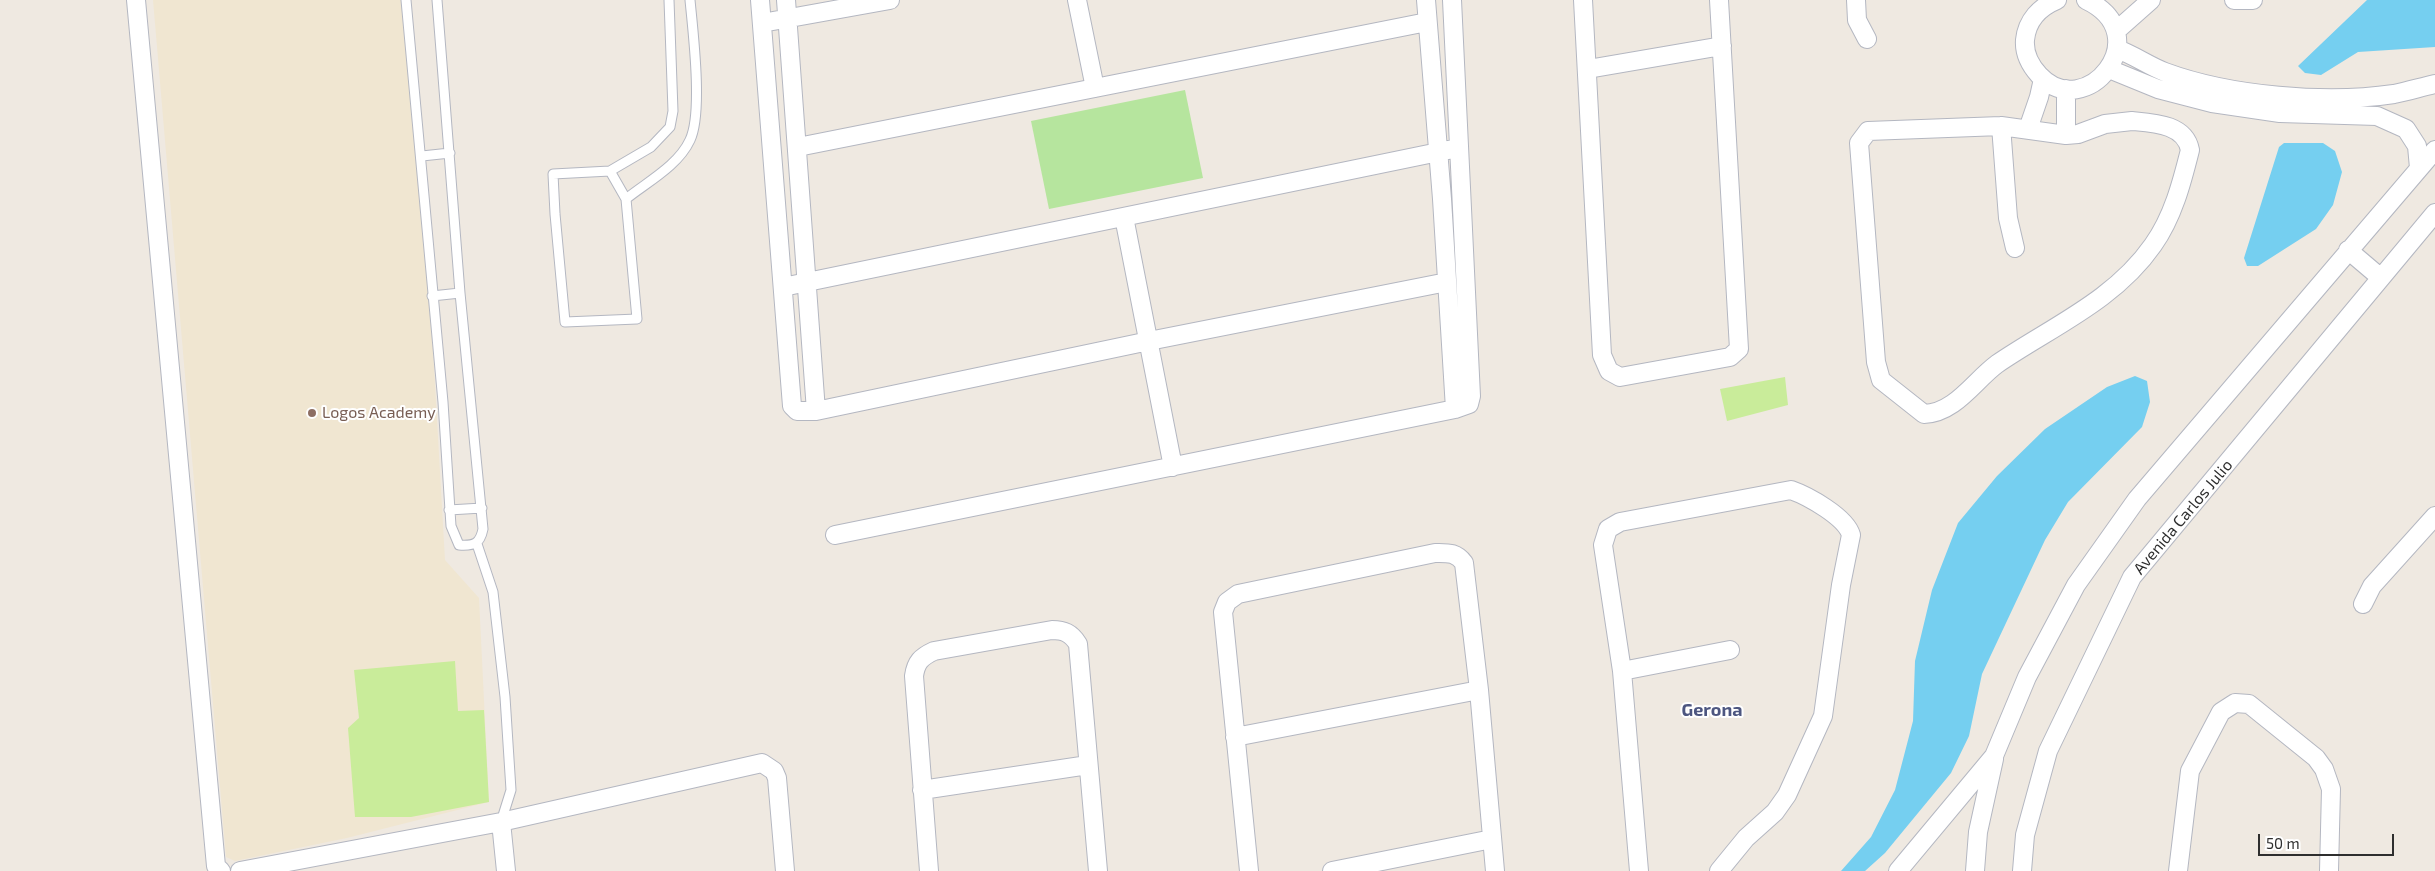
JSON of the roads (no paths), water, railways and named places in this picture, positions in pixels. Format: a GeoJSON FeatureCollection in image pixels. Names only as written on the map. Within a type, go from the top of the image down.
{"type":"FeatureCollection","features":[{"type":"Feature","properties":{"kind":"street"},"geometry":{"type":"LineString","coordinates":[[136,0],[215,856],[216,866],[221,871]]}},
{"type":"Feature","properties":{"kind":"street"},"geometry":{"type":"LineString","coordinates":[[760,0],[792,406],[800,413],[1447,282]]}},
{"type":"Feature","properties":{"kind":"street"},"geometry":{"type":"LineString","coordinates":[[786,0],[816,411]]}},
{"type":"Feature","properties":{"kind":"street"},"geometry":{"type":"LineString","coordinates":[[762,23],[890,0]]}},
{"type":"Feature","properties":{"kind":"street"},"geometry":{"type":"LineString","coordinates":[[1077,0],[1095,88]]}},
{"type":"Feature","properties":{"kind":"street"},"geometry":{"type":"LineString","coordinates":[[1426,0],[1426,22],[1447,282],[1454,409]]}},
{"type":"Feature","properties":{"kind":"street"},"geometry":{"type":"LineString","coordinates":[[835,536],[1454,409],[1468,404],[1471,396],[1452,0]]}},
{"type":"Feature","properties":{"kind":"street"},"geometry":{"type":"LineString","coordinates":[[1583,0],[1602,355],[1609,371],[1620,377],[1730,357],[1739,349],[1719,0]]}},
{"type":"Feature","properties":{"kind":"street"},"geometry":{"type":"LineString","coordinates":[[1856,0],[1857,20],[1867,39]]}},
{"type":"Feature","properties":{"kind":"street"},"geometry":{"type":"LineString","coordinates":[[2116,31],[2151,0]]}},
{"type":"Feature","properties":{"kind":"street"},"geometry":{"type":"LineString","coordinates":[[2234,0],[2253,0]]}},
{"type":"Feature","properties":{"kind":"street"},"geometry":{"type":"LineString","coordinates":[[2049,1],[2032,20],[2025,41],[2027,55],[2033,68],[2042,79],[2054,86],[2066,89],[2090,85],[2101,78],[2109,69],[2117,49],[2116,31],[2111,21],[2095,2]]}},
{"type":"Feature","properties":{"kind":"street"},"geometry":{"type":"LineString","coordinates":[[798,147],[1426,22]]}},
{"type":"Feature","properties":{"kind":"street"},"geometry":{"type":"LineString","coordinates":[[1588,69],[1722,46]]}},
{"type":"Feature","properties":{"kind":"street"},"geometry":{"type":"LineString","coordinates":[[2117,49],[2165,72],[2207,84],[2272,95],[2341,98],[2394,94],[2435,84]]}},
{"type":"Feature","properties":{"kind":"street"},"geometry":{"type":"LineString","coordinates":[[2109,69],[2158,89],[2212,103],[2280,113],[2377,116],[2406,129],[2417,146],[2419,168]]}},
{"type":"Feature","properties":{"kind":"street"},"geometry":{"type":"LineString","coordinates":[[2028,129],[2039,97],[2042,79]]}},
{"type":"Feature","properties":{"kind":"street"},"geometry":{"type":"LineString","coordinates":[[2066,89],[2066,135]]}},
{"type":"Feature","properties":{"kind":"street"},"geometry":{"type":"LineString","coordinates":[[2132,121],[2155,123],[2180,132],[2189,142],[2190,150],[2178,195],[2154,245],[2121,282],[2078,314],[1996,365],[1947,408],[1935,414],[1924,414],[1881,380],[1876,362],[1859,143],[1868,131],[2001,126],[2028,129],[2066,135],[2078,134],[2105,124],[2132,121]]}},
{"type":"Feature","properties":{"kind":"street"},"geometry":{"type":"LineString","coordinates":[[2001,126],[2008,218],[2015,248]]}},
{"type":"Feature","properties":{"kind":"street"},"geometry":{"type":"LineString","coordinates":[[783,287],[1458,148]]}},
{"type":"Feature","properties":{"kind":"street"},"geometry":{"type":"LineString","coordinates":[[1975,871],[1978,832],[1994,756],[2027,677],[2076,585],[2137,499],[2435,150]]}},
{"type":"Feature","properties":{"kind":"street","name":"Avenida Carlos Julio"},"geometry":{"type":"LineString","coordinates":[[2022,871],[2026,835],[2048,751],[2132,577],[2435,213]]}},
{"type":"Feature","properties":{"kind":"street"},"geometry":{"type":"LineString","coordinates":[[1124,217],[1173,467]]}},
{"type":"Feature","properties":{"kind":"street"},"geometry":{"type":"LineString","coordinates":[[2348,250],[2382,278]]}},
{"type":"Feature","properties":{"kind":"street"},"geometry":{"type":"LineString","coordinates":[[1638,871],[1622,671],[1603,545],[1608,530],[1620,522],[1791,490],[1806,495],[1833,514],[1850,530],[1851,541],[1841,585],[1823,716],[1787,795],[1776,812],[1746,838],[1719,871]]}},
{"type":"Feature","properties":{"kind":"street"},"geometry":{"type":"LineString","coordinates":[[2363,604],[2372,586],[2435,516]]}},
{"type":"Feature","properties":{"kind":"street"},"geometry":{"type":"LineString","coordinates":[[1249,871],[1223,612],[1227,602],[1238,594],[1435,553],[1453,553],[1460,556],[1464,563],[1479,690],[1495,871]]}},
{"type":"Feature","properties":{"kind":"street"},"geometry":{"type":"LineString","coordinates":[[929,871],[914,676],[916,664],[924,655],[934,650],[1052,630],[1063,630],[1073,636],[1078,644],[1098,871]]}},
{"type":"Feature","properties":{"kind":"street"},"geometry":{"type":"LineString","coordinates":[[1622,671],[1730,650]]}},
{"type":"Feature","properties":{"kind":"street"},"geometry":{"type":"LineString","coordinates":[[1235,737],[1479,690]]}},
{"type":"Feature","properties":{"kind":"street"},"geometry":{"type":"LineString","coordinates":[[2178,871],[2190,771],[2221,712],[2235,703],[2249,704],[2316,758],[2324,770],[2331,790],[2329,871]]}},
{"type":"Feature","properties":{"kind":"street"},"geometry":{"type":"LineString","coordinates":[[1898,871],[1994,756]]}},
{"type":"Feature","properties":{"kind":"street"},"geometry":{"type":"LineString","coordinates":[[240,871],[276,867],[501,822],[762,763],[774,771],[777,778],[784,871]]}},
{"type":"Feature","properties":{"kind":"street"},"geometry":{"type":"LineString","coordinates":[[922,790],[1088,765]]}},
{"type":"Feature","properties":{"kind":"street"},"geometry":{"type":"LineString","coordinates":[[501,822],[506,871]]}},
{"type":"Feature","properties":{"kind":"street"},"geometry":{"type":"LineString","coordinates":[[1332,871],[1492,839]]}},
{"type":"Feature","properties":{"kind":"lane"},"geometry":{"type":"LineString","coordinates":[[406,0],[422,156],[432,296],[443,402],[450,526],[459,545],[471,546],[477,544]]}},
{"type":"Feature","properties":{"kind":"lane"},"geometry":{"type":"LineString","coordinates":[[437,0],[460,293],[482,508],[483,530],[477,544],[493,592],[505,697],[511,790],[501,822]]}},
{"type":"Feature","properties":{"kind":"lane"},"geometry":{"type":"LineString","coordinates":[[610,171],[626,199],[637,319],[565,322],[553,174],[610,171],[651,147],[670,127],[673,110],[669,0]]}},
{"type":"Feature","properties":{"kind":"lane"},"geometry":{"type":"LineString","coordinates":[[626,199],[671,164],[687,146],[692,136],[696,96],[690,0]]}},
{"type":"Feature","properties":{"kind":"lane"},"geometry":{"type":"LineString","coordinates":[[422,156],[450,153]]}},
{"type":"Feature","properties":{"kind":"lane"},"geometry":{"type":"LineString","coordinates":[[432,296],[460,293]]}},
{"type":"Feature","properties":{"kind":"lane"},"geometry":{"type":"LineString","coordinates":[[449,510],[482,508]]}},
{"type":"Feature","properties":{"kind":"water"},"geometry":{"type":"Polygon","coordinates":[[[2367,0],[2435,0],[2435,47],[2358,52],[2321,75],[2305,73],[2298,66],[2367,0]]]}},
{"type":"Feature","properties":{"kind":"water"},"geometry":{"type":"Polygon","coordinates":[[[2284,143],[2323,143],[2335,151],[2342,172],[2333,205],[2316,229],[2258,266],[2247,266],[2244,258],[2279,147],[2284,143]]]}},
{"type":"Feature","properties":{"kind":"water"},"geometry":{"type":"Polygon","coordinates":[[[2135,376],[2147,381],[2150,402],[2142,427],[2068,502],[2045,540],[1982,674],[1969,736],[1951,773],[1885,853],[1865,871],[1841,871],[1871,837],[1895,790],[1913,721],[1915,661],[1932,590],[1958,523],[1997,476],[2045,429],[2107,387],[2135,376]]]}},
{"type":"Feature","properties":{"kind":"place","name":"Logos Academy"},"geometry":{"type":"Point","coordinates":[312,413]}},
{"type":"Feature","properties":{"kind":"district","name":"Gerona"},"geometry":{"type":"Point","coordinates":[1712,710]}}]}
